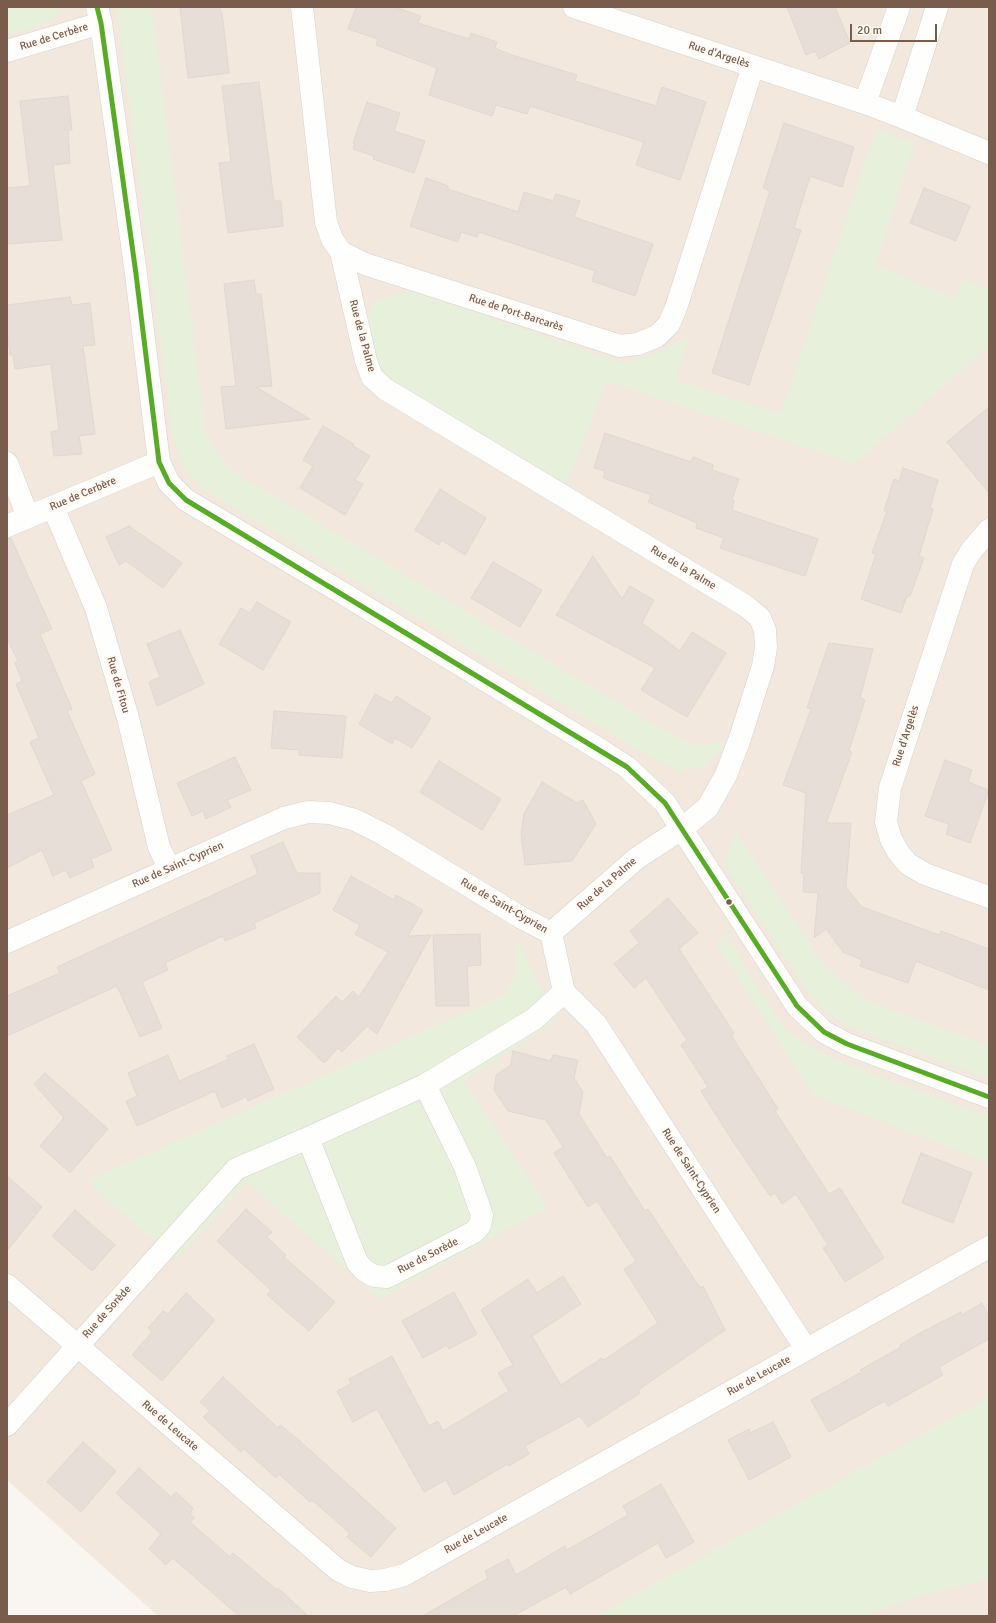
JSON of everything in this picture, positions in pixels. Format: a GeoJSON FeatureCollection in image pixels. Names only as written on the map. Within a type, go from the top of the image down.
{"type":"FeatureCollection","features":[{"type":"Feature","properties":{"kind":"street"},"geometry":{"type":"LineString","coordinates":[[302,7],[326,222],[332,239],[341,252]]}},
{"type":"Feature","properties":{"kind":"street","name":"Rue d'Argelès"},"geometry":{"type":"LineString","coordinates":[[574,7],[902,116],[989,153]]}},
{"type":"Feature","properties":{"kind":"street"},"geometry":{"type":"LineString","coordinates":[[865,104],[899,7]]}},
{"type":"Feature","properties":{"kind":"street"},"geometry":{"type":"LineString","coordinates":[[902,116],[937,7]]}},
{"type":"Feature","properties":{"kind":"street"},"geometry":{"type":"LineString","coordinates":[[99,15],[136,274],[160,462],[169,483],[186,500],[602,750],[627,767],[665,803],[683,828],[727,901],[797,1006],[824,1032],[847,1044],[989,1097]]}},
{"type":"Feature","properties":{"kind":"street","name":"Rue de Cerbère"},"geometry":{"type":"LineString","coordinates":[[7,51],[99,15]]}},
{"type":"Feature","properties":{"kind":"street","name":"Rue de Port-Barcarès"},"geometry":{"type":"LineString","coordinates":[[341,252],[365,264],[620,346],[638,344],[657,336],[669,324],[676,308],[753,66]]}},
{"type":"Feature","properties":{"kind":"street","name":"Rue de la Palme"},"geometry":{"type":"LineString","coordinates":[[341,252],[366,361],[372,377],[385,389],[746,606],[760,618],[765,630],[766,647],[763,666],[740,738],[718,791],[708,807],[683,828],[637,858],[551,933]]}},
{"type":"Feature","properties":{"kind":"street","name":"Rue de Cerbère"},"geometry":{"type":"LineString","coordinates":[[7,526],[160,462]]}},
{"type":"Feature","properties":{"kind":"street"},"geometry":{"type":"LineString","coordinates":[[7,463],[28,517]]}},
{"type":"Feature","properties":{"kind":"street","name":"Rue de Fitou"},"geometry":{"type":"LineString","coordinates":[[53,507],[96,608],[128,718],[159,847],[169,868]]}},
{"type":"Feature","properties":{"kind":"street","name":"Rue d'Argelès"},"geometry":{"type":"LineString","coordinates":[[989,530],[971,551],[963,564],[890,788],[886,822],[891,839],[898,852],[908,864],[925,874],[989,897]]}},
{"type":"Feature","properties":{"kind":"street","name":"Rue de Saint-Cyprien"},"geometry":{"type":"LineString","coordinates":[[7,942],[169,868],[284,818],[308,812],[330,813],[355,820],[383,834],[522,918],[551,933],[564,992],[596,1024],[806,1349]]}},
{"type":"Feature","properties":{"kind":"street","name":"Rue de Sorède"},"geometry":{"type":"LineString","coordinates":[[7,1425],[76,1346],[236,1169],[424,1085],[534,1018],[564,992]]}},
{"type":"Feature","properties":{"kind":"street","name":"Rue de Sorède"},"geometry":{"type":"LineString","coordinates":[[308,1138],[356,1262],[364,1270],[374,1276],[387,1277],[474,1232],[480,1225],[482,1215],[465,1167],[424,1085]]}},
{"type":"Feature","properties":{"kind":"street","name":"Rue de Leucate"},"geometry":{"type":"LineString","coordinates":[[7,1285],[76,1346],[338,1570],[352,1577],[370,1581],[385,1580],[404,1575],[989,1247]]}},
{"type":"Feature","properties":{"kind":"shaded area"},"geometry":{"type":"Polygon","coordinates":[[[7,7],[989,7],[989,1616],[158,1616],[7,1480],[7,7]]]}},
{"type":"Feature","properties":{"kind":"green space"},"geometry":{"type":"Polygon","coordinates":[[[7,7],[63,7],[53,19],[34,28],[7,35],[7,7]]]}},
{"type":"Feature","properties":{"kind":"green space"},"geometry":{"type":"Polygon","coordinates":[[[117,7],[152,7],[206,435],[229,469],[660,728],[695,746],[725,741],[707,766],[679,771],[648,756],[203,489],[185,469],[173,439],[117,7]]]}},
{"type":"Feature","properties":{"kind":"green space"},"geometry":{"type":"Polygon","coordinates":[[[876,130],[915,143],[876,265],[955,299],[963,279],[989,290],[989,346],[855,464],[607,381],[567,484],[393,382],[378,366],[367,315],[378,300],[411,291],[622,363],[657,353],[689,336],[676,380],[781,414],[876,130]]]}},
{"type":"Feature","properties":{"kind":"green space"},"geometry":{"type":"Polygon","coordinates":[[[737,832],[822,963],[865,1000],[989,1046],[989,1079],[846,1025],[825,1011],[805,988],[724,865],[737,832]]]}},
{"type":"Feature","properties":{"kind":"green space"},"geometry":{"type":"Polygon","coordinates":[[[727,935],[761,993],[786,1029],[810,1047],[836,1060],[989,1117],[989,1169],[984,1161],[812,1094],[715,942],[727,935]]]}},
{"type":"Feature","properties":{"kind":"green space"},"geometry":{"type":"Polygon","coordinates":[[[517,939],[557,1020],[464,1081],[548,1207],[380,1299],[247,1182],[176,1261],[87,1181],[502,996],[517,973],[517,939]]]}},
{"type":"Feature","properties":{"kind":"green space"},"geometry":{"type":"Polygon","coordinates":[[[989,1397],[989,1579],[914,1597],[864,1616],[596,1616],[989,1397]]]}},
{"type":"Feature","properties":{"kind":"building"},"geometry":{"type":"Polygon","coordinates":[[[180,7],[220,7],[220,12],[222,12],[229,73],[188,78],[180,7]]]}},
{"type":"Feature","properties":{"kind":"building"},"geometry":{"type":"Polygon","coordinates":[[[356,7],[394,7],[421,16],[418,23],[469,39],[471,33],[497,42],[495,48],[512,55],[577,75],[575,81],[656,106],[662,87],[706,102],[680,180],[636,165],[644,142],[530,106],[527,114],[496,105],[492,116],[429,95],[437,68],[376,45],[378,39],[348,29],[356,7]]]}},
{"type":"Feature","properties":{"kind":"building"},"geometry":{"type":"Polygon","coordinates":[[[787,7],[835,7],[850,43],[819,59],[815,51],[806,55],[787,7]]]}},
{"type":"Feature","properties":{"kind":"building"},"geometry":{"type":"Polygon","coordinates":[[[259,82],[274,201],[281,201],[283,226],[228,233],[219,163],[231,162],[222,86],[259,82]]]}},
{"type":"Feature","properties":{"kind":"building"},"geometry":{"type":"Polygon","coordinates":[[[68,96],[72,130],[68,130],[70,163],[53,165],[62,240],[7,244],[7,188],[30,186],[20,101],[68,96]]]}},
{"type":"Feature","properties":{"kind":"building"},"geometry":{"type":"Polygon","coordinates":[[[367,102],[400,113],[394,131],[425,141],[414,173],[373,159],[374,156],[353,149],[355,144],[353,143],[367,102]]]}},
{"type":"Feature","properties":{"kind":"building"},"geometry":{"type":"Polygon","coordinates":[[[784,123],[854,147],[842,187],[810,176],[794,228],[801,230],[749,385],[712,373],[770,191],[763,188],[784,123]]]}},
{"type":"Feature","properties":{"kind":"building"},"geometry":{"type":"Polygon","coordinates":[[[426,178],[448,186],[448,189],[518,212],[524,192],[553,201],[556,194],[580,201],[574,217],[653,244],[635,296],[592,281],[595,271],[479,232],[477,237],[461,232],[458,242],[410,226],[426,178]]]}},
{"type":"Feature","properties":{"kind":"building"},"geometry":{"type":"Polygon","coordinates":[[[924,188],[970,206],[956,241],[910,223],[924,188]]]}},
{"type":"Feature","properties":{"kind":"building"},"geometry":{"type":"Polygon","coordinates":[[[254,280],[256,294],[261,294],[272,386],[256,387],[310,419],[226,429],[221,387],[236,386],[224,284],[254,280]]]}},
{"type":"Feature","properties":{"kind":"building"},"geometry":{"type":"Polygon","coordinates":[[[70,297],[72,305],[90,303],[95,345],[83,346],[95,434],[79,436],[82,454],[54,456],[51,432],[59,430],[51,364],[15,369],[13,355],[10,355],[7,331],[7,305],[70,297]]]}},
{"type":"Feature","properties":{"kind":"building"},"geometry":{"type":"Polygon","coordinates":[[[989,407],[989,493],[947,442],[989,407]]]}},
{"type":"Feature","properties":{"kind":"building"},"geometry":{"type":"Polygon","coordinates":[[[323,426],[354,444],[353,446],[370,456],[355,480],[363,484],[345,515],[300,488],[313,466],[303,460],[323,426]]]}},
{"type":"Feature","properties":{"kind":"building"},"geometry":{"type":"Polygon","coordinates":[[[605,433],[691,462],[693,457],[713,465],[712,470],[739,479],[732,500],[734,501],[732,510],[818,539],[805,576],[720,548],[724,538],[696,528],[697,523],[648,502],[651,495],[603,478],[605,471],[594,468],[605,433]]]}},
{"type":"Feature","properties":{"kind":"building"},"geometry":{"type":"Polygon","coordinates":[[[903,468],[938,480],[930,508],[933,509],[919,556],[924,558],[910,596],[907,596],[901,613],[861,599],[876,554],[872,553],[887,511],[884,511],[894,479],[899,481],[903,468]]]}},
{"type":"Feature","properties":{"kind":"building"},"geometry":{"type":"Polygon","coordinates":[[[440,489],[486,518],[465,555],[441,540],[439,545],[415,530],[440,489]]]}},
{"type":"Feature","properties":{"kind":"building"},"geometry":{"type":"Polygon","coordinates":[[[129,526],[182,563],[163,588],[126,561],[119,565],[106,537],[129,526]]]}},
{"type":"Feature","properties":{"kind":"building"},"geometry":{"type":"Polygon","coordinates":[[[7,538],[11,538],[52,629],[40,634],[72,709],[67,711],[95,774],[81,781],[112,850],[91,859],[94,867],[70,878],[66,870],[53,876],[42,850],[7,868],[7,815],[54,795],[30,742],[39,738],[16,684],[22,681],[15,663],[18,661],[7,639],[7,538]]]}},
{"type":"Feature","properties":{"kind":"building"},"geometry":{"type":"Polygon","coordinates":[[[593,556],[622,599],[630,586],[654,600],[642,623],[680,651],[692,632],[726,653],[687,717],[641,690],[655,668],[556,615],[593,556]]]}},
{"type":"Feature","properties":{"kind":"building"},"geometry":{"type":"Polygon","coordinates":[[[493,562],[542,590],[520,627],[471,598],[493,562]]]}},
{"type":"Feature","properties":{"kind":"building"},"geometry":{"type":"Polygon","coordinates":[[[257,602],[291,622],[263,670],[219,644],[241,608],[250,613],[257,602]]]}},
{"type":"Feature","properties":{"kind":"building"},"geometry":{"type":"Polygon","coordinates":[[[180,630],[204,684],[157,706],[149,682],[160,677],[147,644],[180,630]]]}},
{"type":"Feature","properties":{"kind":"building"},"geometry":{"type":"Polygon","coordinates":[[[829,643],[873,649],[860,698],[865,700],[849,751],[852,752],[826,823],[851,823],[846,887],[862,907],[939,935],[941,931],[989,949],[989,990],[916,961],[908,983],[860,966],[862,960],[843,952],[826,929],[814,938],[818,893],[803,892],[804,874],[801,873],[806,793],[783,785],[811,709],[807,708],[829,643]]]}},
{"type":"Feature","properties":{"kind":"building"},"geometry":{"type":"Polygon","coordinates":[[[375,694],[392,703],[396,696],[431,718],[412,748],[395,738],[392,744],[359,724],[375,694]]]}},
{"type":"Feature","properties":{"kind":"building"},"geometry":{"type":"Polygon","coordinates":[[[274,711],[346,716],[342,758],[299,755],[299,750],[271,748],[274,711]]]}},
{"type":"Feature","properties":{"kind":"building"},"geometry":{"type":"Polygon","coordinates":[[[235,757],[251,790],[227,800],[231,807],[206,819],[203,811],[192,816],[177,783],[235,757]]]}},
{"type":"Feature","properties":{"kind":"building"},"geometry":{"type":"Polygon","coordinates":[[[945,760],[972,770],[968,782],[989,790],[970,843],[946,834],[949,824],[925,816],[945,760]]]}},
{"type":"Feature","properties":{"kind":"building"},"geometry":{"type":"Polygon","coordinates":[[[439,761],[501,799],[482,830],[420,792],[439,761]]]}},
{"type":"Feature","properties":{"kind":"building"},"geometry":{"type":"Polygon","coordinates":[[[542,782],[577,803],[583,800],[596,824],[572,861],[525,865],[521,834],[524,814],[542,782]]]}},
{"type":"Feature","properties":{"kind":"building"},"geometry":{"type":"Polygon","coordinates":[[[283,842],[297,873],[320,873],[320,893],[254,923],[256,928],[225,941],[223,936],[165,963],[168,970],[142,982],[162,1028],[140,1037],[117,986],[7,1036],[7,996],[60,973],[57,967],[258,874],[251,856],[283,842]]]}},
{"type":"Feature","properties":{"kind":"building"},"geometry":{"type":"Polygon","coordinates":[[[351,876],[394,900],[396,895],[423,910],[408,936],[431,935],[377,1034],[367,1026],[342,1052],[338,1048],[324,1063],[297,1037],[336,996],[342,1002],[353,991],[359,997],[388,952],[355,934],[360,925],[333,910],[351,876]]]}},
{"type":"Feature","properties":{"kind":"building"},"geometry":{"type":"Polygon","coordinates":[[[668,898],[698,933],[679,949],[734,1033],[731,1035],[778,1109],[775,1111],[829,1194],[840,1188],[884,1258],[845,1282],[823,1248],[828,1245],[796,1194],[782,1204],[775,1193],[770,1196],[732,1140],[701,1091],[708,1087],[681,1045],[687,1040],[646,978],[634,988],[614,964],[639,943],[630,931],[668,898]]]}},
{"type":"Feature","properties":{"kind":"building"},"geometry":{"type":"Polygon","coordinates":[[[480,934],[481,965],[467,966],[469,1006],[436,1006],[433,935],[480,934]]]}},
{"type":"Feature","properties":{"kind":"building"},"geometry":{"type":"Polygon","coordinates":[[[254,1044],[274,1089],[248,1101],[246,1097],[222,1108],[215,1091],[137,1126],[126,1101],[137,1096],[128,1073],[168,1055],[179,1081],[229,1059],[227,1056],[254,1044]]]}},
{"type":"Feature","properties":{"kind":"building"},"geometry":{"type":"Polygon","coordinates":[[[513,1051],[551,1061],[553,1055],[578,1060],[574,1078],[583,1092],[579,1114],[607,1158],[610,1156],[645,1211],[648,1209],[700,1288],[703,1286],[725,1330],[638,1390],[640,1393],[588,1427],[580,1416],[525,1446],[529,1454],[509,1466],[508,1464],[454,1495],[446,1480],[424,1492],[377,1409],[353,1422],[337,1391],[351,1384],[349,1379],[392,1356],[429,1426],[438,1421],[443,1431],[509,1391],[498,1373],[513,1365],[481,1310],[528,1279],[537,1293],[563,1276],[581,1304],[532,1336],[561,1385],[602,1358],[604,1360],[658,1323],[624,1269],[636,1261],[597,1201],[588,1207],[554,1153],[563,1147],[546,1120],[508,1111],[494,1090],[496,1075],[511,1065],[513,1051]]]}},
{"type":"Feature","properties":{"kind":"building"},"geometry":{"type":"Polygon","coordinates":[[[45,1073],[108,1129],[70,1173],[40,1146],[64,1118],[34,1084],[45,1073]]]}},
{"type":"Feature","properties":{"kind":"building"},"geometry":{"type":"Polygon","coordinates":[[[921,1153],[972,1173],[953,1223],[902,1203],[921,1153]]]}},
{"type":"Feature","properties":{"kind":"building"},"geometry":{"type":"Polygon","coordinates":[[[7,1176],[42,1207],[7,1251],[7,1176]]]}},
{"type":"Feature","properties":{"kind":"building"},"geometry":{"type":"Polygon","coordinates":[[[246,1209],[272,1232],[267,1237],[286,1255],[284,1257],[335,1302],[309,1331],[267,1295],[271,1290],[217,1241],[246,1209]]]}},
{"type":"Feature","properties":{"kind":"building"},"geometry":{"type":"Polygon","coordinates":[[[75,1210],[115,1245],[92,1271],[52,1236],[75,1210]]]}},
{"type":"Feature","properties":{"kind":"building"},"geometry":{"type":"Polygon","coordinates":[[[454,1292],[477,1334],[449,1349],[447,1345],[423,1358],[402,1321],[454,1292]]]}},
{"type":"Feature","properties":{"kind":"building"},"geometry":{"type":"Polygon","coordinates":[[[186,1293],[215,1320],[162,1381],[132,1355],[152,1332],[148,1328],[163,1311],[168,1314],[186,1293]]]}},
{"type":"Feature","properties":{"kind":"building"},"geometry":{"type":"Polygon","coordinates":[[[982,1303],[989,1317],[989,1339],[939,1367],[943,1375],[888,1406],[885,1401],[829,1432],[811,1400],[862,1372],[860,1370],[901,1347],[900,1345],[920,1333],[961,1312],[962,1315],[982,1303]]]}},
{"type":"Feature","properties":{"kind":"building"},"geometry":{"type":"Polygon","coordinates":[[[223,1377],[278,1428],[280,1425],[300,1441],[396,1528],[371,1557],[347,1537],[350,1533],[312,1500],[310,1502],[279,1474],[276,1478],[244,1449],[241,1452],[203,1417],[210,1411],[200,1402],[223,1377]]]}},
{"type":"Feature","properties":{"kind":"building"},"geometry":{"type":"Polygon","coordinates":[[[773,1422],[791,1457],[749,1480],[728,1440],[749,1429],[750,1433],[773,1422]]]}},
{"type":"Feature","properties":{"kind":"building"},"geometry":{"type":"Polygon","coordinates":[[[83,1442],[116,1471],[81,1512],[47,1482],[83,1442]]]}},
{"type":"Feature","properties":{"kind":"building"},"geometry":{"type":"Polygon","coordinates":[[[139,1468],[171,1497],[176,1492],[193,1508],[190,1514],[195,1518],[190,1522],[230,1557],[233,1553],[277,1590],[278,1588],[308,1616],[239,1616],[173,1558],[166,1565],[149,1549],[161,1534],[116,1493],[139,1468]]]}},
{"type":"Feature","properties":{"kind":"building"},"geometry":{"type":"Polygon","coordinates":[[[661,1484],[694,1542],[666,1558],[658,1543],[570,1594],[566,1587],[513,1616],[423,1616],[488,1578],[485,1571],[508,1559],[516,1575],[565,1546],[567,1550],[628,1515],[623,1506],[661,1484]]]}},
{"type":"Feature","properties":{"kind":"transit line"},"geometry":{"type":"LineString","coordinates":[[97,7],[101,23],[136,274],[159,462],[169,483],[186,500],[627,767],[665,803],[797,1006],[824,1032],[847,1044],[989,1097]]}}]}
